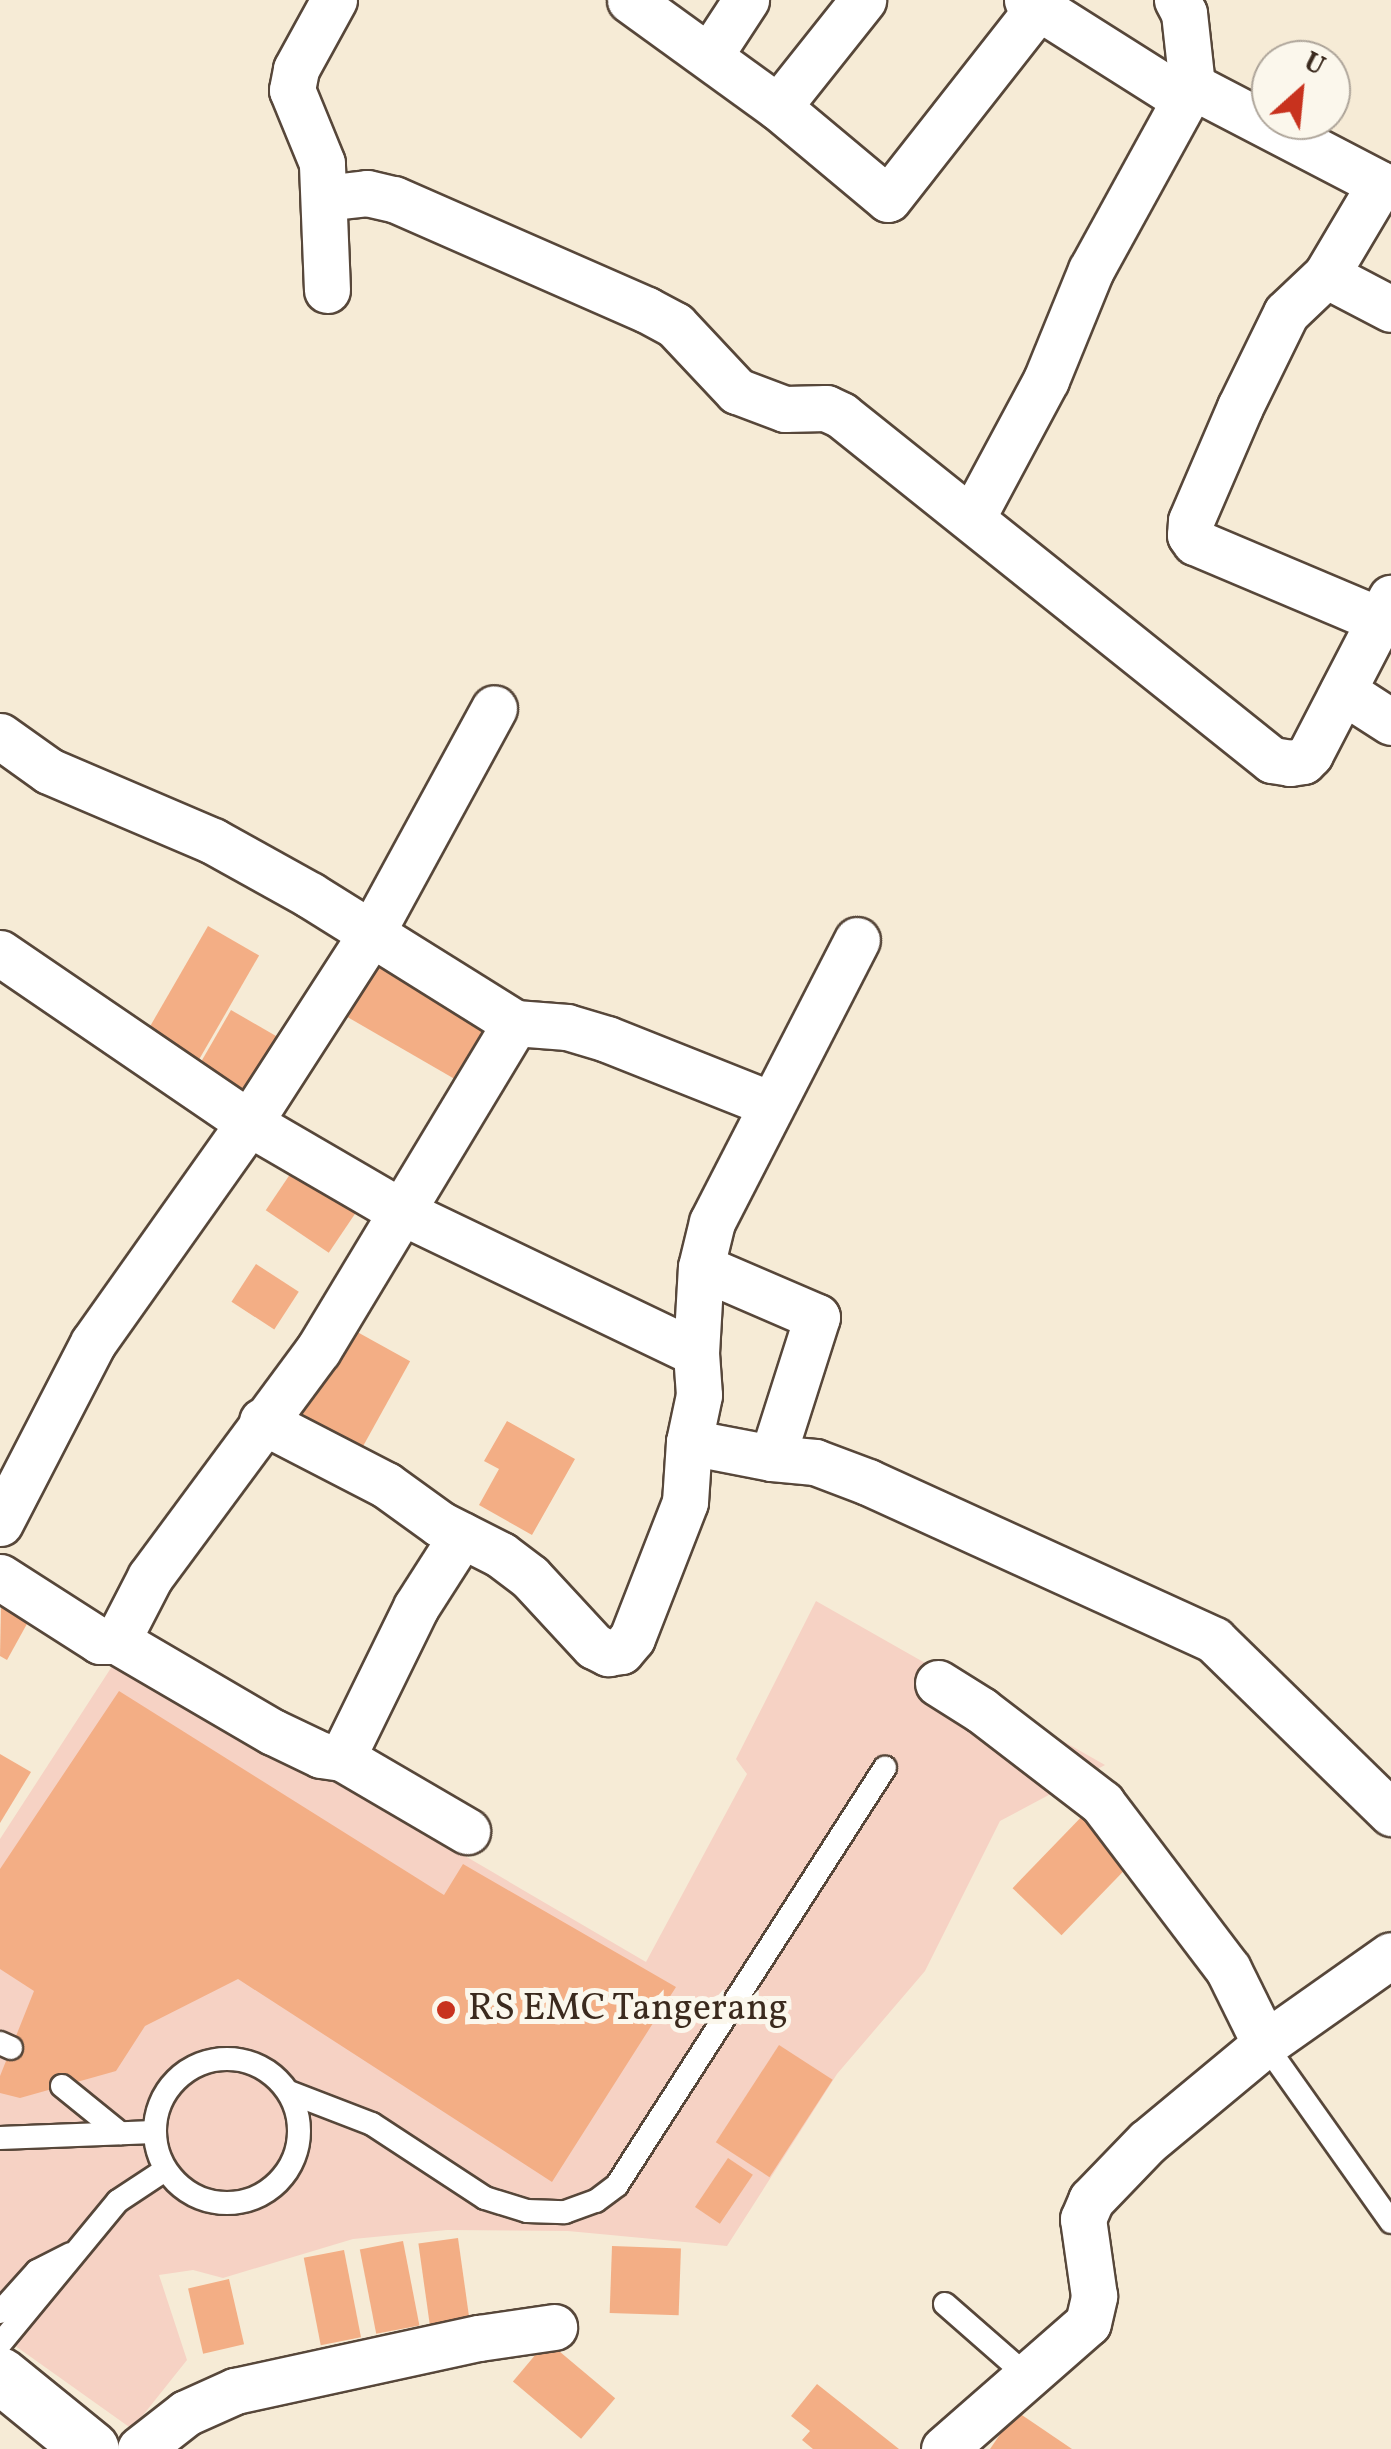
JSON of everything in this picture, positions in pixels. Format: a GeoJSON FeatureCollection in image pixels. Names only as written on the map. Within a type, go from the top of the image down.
{"type":"FeatureCollection","features":[{"type":"Feature","properties":{"kind":"main road"},"geometry":{"type":"LineString","coordinates":[[0,2375],[91,2449]]}},
{"type":"Feature","properties":{"kind":"main road"},"geometry":{"type":"LineString","coordinates":[[0,2418],[38,2449]]}},
{"type":"Feature","properties":{"kind":"street"},"geometry":{"type":"LineString","coordinates":[[326,290],[322,164],[292,90],[296,69],[334,0]]}},
{"type":"Feature","properties":{"kind":"street"},"geometry":{"type":"LineString","coordinates":[[324,198],[366,193],[394,199],[675,325],[737,391],[784,409],[826,408],[841,415],[1272,760],[1304,760],[1385,609],[1196,542],[1190,535],[1191,521],[1286,313],[1326,275],[1386,173],[1188,93],[1032,4],[893,197],[882,196],[778,107],[630,0]]}},
{"type":"Feature","properties":{"kind":"street"},"geometry":{"type":"LineString","coordinates":[[710,55],[746,0]]}},
{"type":"Feature","properties":{"kind":"street"},"geometry":{"type":"LineString","coordinates":[[778,107],[863,0]]}},
{"type":"Feature","properties":{"kind":"street"},"geometry":{"type":"LineString","coordinates":[[972,518],[1046,380],[1091,270],[1188,93],[1184,13],[1177,0]]}},
{"type":"Feature","properties":{"kind":"street"},"geometry":{"type":"LineString","coordinates":[[1326,275],[1391,308]]}},
{"type":"Feature","properties":{"kind":"street"},"geometry":{"type":"LineString","coordinates":[[1343,691],[1391,722]]}},
{"type":"Feature","properties":{"kind":"street"},"geometry":{"type":"LineString","coordinates":[[0,1523],[94,1343],[248,1122],[371,934],[494,708]]}},
{"type":"Feature","properties":{"kind":"street"},"geometry":{"type":"LineString","coordinates":[[0,736],[49,771],[213,842],[515,1023],[567,1027],[607,1039],[770,1104]]}},
{"type":"Feature","properties":{"kind":"street"},"geometry":{"type":"LineString","coordinates":[[262,1421],[386,1485],[530,1577],[594,1646],[608,1654],[621,1651],[632,1638],[671,1547],[685,1502],[689,1442],[698,1395],[701,1267],[712,1222],[857,940]]}},
{"type":"Feature","properties":{"kind":"street"},"geometry":{"type":"LineString","coordinates":[[0,953],[248,1122],[402,1212],[696,1354]]}},
{"type":"Feature","properties":{"kind":"street"},"geometry":{"type":"LineString","coordinates":[[117,1641],[150,1577],[318,1350],[452,1121],[515,1023]]}},
{"type":"Feature","properties":{"kind":"street"},"geometry":{"type":"LineString","coordinates":[[701,1267],[824,1310],[772,1458]]}},
{"type":"Feature","properties":{"kind":"street"},"geometry":{"type":"LineString","coordinates":[[689,1442],[814,1462],[868,1482],[1214,1640],[1391,1812]]}},
{"type":"Feature","properties":{"kind":"street"},"geometry":{"type":"LineString","coordinates":[[342,1758],[416,1608],[462,1535]]}},
{"type":"Feature","properties":{"kind":"street"},"geometry":{"type":"LineString","coordinates":[[0,1578],[100,1641],[117,1641],[273,1732],[321,1755],[342,1758],[467,1830]]}},
{"type":"Feature","properties":{"kind":"street"},"geometry":{"type":"LineString","coordinates":[[938,1684],[981,1710],[1102,1803],[1228,1970],[1264,2044]]}},
{"type":"Feature","properties":{"kind":"street"},"geometry":{"type":"LineString","coordinates":[[944,2449],[1088,2323],[1094,2296],[1083,2219],[1091,2200],[1146,2142],[1264,2044],[1391,1955]]}},
{"type":"Feature","properties":{"kind":"street"},"geometry":{"type":"LineString","coordinates":[[140,2449],[186,2413],[235,2390],[479,2338],[554,2328]]}},
{"type":"Feature","properties":{"kind":"lane"},"geometry":{"type":"LineString","coordinates":[[288,2092],[342,2108],[372,2124],[485,2198],[527,2211],[566,2212],[596,2201],[618,2185],[884,1768]]}},
{"type":"Feature","properties":{"kind":"lane"},"geometry":{"type":"LineString","coordinates":[[1264,2044],[1391,2222]]}},
{"type":"Feature","properties":{"kind":"lane"},"geometry":{"type":"LineString","coordinates":[[214,2059],[242,2060],[269,2071],[288,2092],[299,2118],[299,2147],[287,2173],[267,2193],[240,2203],[211,2202],[185,2190],[165,2170],[154,2132],[155,2115],[167,2089],[187,2069],[214,2059]]}},
{"type":"Feature","properties":{"kind":"lane"},"geometry":{"type":"LineString","coordinates":[[62,2086],[120,2133]]}},
{"type":"Feature","properties":{"kind":"lane"},"geometry":{"type":"LineString","coordinates":[[0,2138],[154,2132]]}},
{"type":"Feature","properties":{"kind":"lane"},"geometry":{"type":"LineString","coordinates":[[0,2344],[51,2288],[73,2252],[118,2201],[165,2170]]}},
{"type":"Feature","properties":{"kind":"lane"},"geometry":{"type":"LineString","coordinates":[[0,2312],[37,2272],[73,2252]]}},
{"type":"Feature","properties":{"kind":"lane"},"geometry":{"type":"LineString","coordinates":[[945,2304],[1026,2375]]}},
{"type":"Feature","properties":{"kind":"shaded area","name":"RS EMC Tangerang"},"geometry":{"type":"Polygon","coordinates":[[[816,1601],[1105,1765],[1000,1821],[925,1971],[837,2074],[727,2246],[568,2231],[447,2230],[353,2239],[223,2278],[193,2270],[159,2275],[187,2360],[132,2429],[0,2335],[0,1839],[120,1654],[646,1962],[747,1774],[736,1759],[816,1601]]]}},
{"type":"Feature","properties":{"kind":"building"},"geometry":{"type":"Polygon","coordinates":[[[208,926],[259,956],[194,1069],[143,1039],[208,926]]]}},
{"type":"Feature","properties":{"kind":"building"},"geometry":{"type":"Polygon","coordinates":[[[364,955],[496,1031],[465,1085],[333,1009],[364,955]]]}},
{"type":"Feature","properties":{"kind":"building"},"geometry":{"type":"Polygon","coordinates":[[[231,1010],[282,1040],[250,1096],[199,1066],[231,1010]]]}},
{"type":"Feature","properties":{"kind":"building"},"geometry":{"type":"Polygon","coordinates":[[[301,1158],[364,1200],[329,1253],[266,1210],[301,1158]]]}},
{"type":"Feature","properties":{"kind":"building"},"geometry":{"type":"Polygon","coordinates":[[[256,1264],[299,1292],[274,1330],[231,1302],[256,1264]]]}},
{"type":"Feature","properties":{"kind":"building"},"geometry":{"type":"Polygon","coordinates":[[[341,1323],[410,1361],[358,1456],[289,1417],[341,1323]]]}},
{"type":"Feature","properties":{"kind":"building"},"geometry":{"type":"Polygon","coordinates":[[[507,1421],[575,1459],[532,1535],[479,1505],[499,1469],[484,1461],[507,1421]]]}},
{"type":"Feature","properties":{"kind":"building"},"geometry":{"type":"Polygon","coordinates":[[[1,1607],[28,1622],[7,1660],[0,1656],[1,1607]]]}},
{"type":"Feature","properties":{"kind":"building"},"geometry":{"type":"Polygon","coordinates":[[[119,1691],[444,1895],[463,1864],[676,1987],[552,2182],[238,1979],[145,2026],[116,2071],[20,2098],[0,2093],[0,2076],[34,1991],[0,1969],[0,1869],[119,1691]]]}},
{"type":"Feature","properties":{"kind":"building"},"geometry":{"type":"Polygon","coordinates":[[[0,1754],[31,1772],[0,1823],[0,1754]]]}},
{"type":"Feature","properties":{"kind":"building"},"geometry":{"type":"Polygon","coordinates":[[[1089,1809],[1138,1856],[1062,1935],[1013,1888],[1089,1809]]]}},
{"type":"Feature","properties":{"kind":"building"},"geometry":{"type":"Polygon","coordinates":[[[779,2045],[833,2080],[769,2177],[716,2142],[779,2045]]]}},
{"type":"Feature","properties":{"kind":"building"},"geometry":{"type":"Polygon","coordinates":[[[728,2158],[753,2175],[720,2224],[695,2207],[728,2158]]]}},
{"type":"Feature","properties":{"kind":"building"},"geometry":{"type":"Polygon","coordinates":[[[458,2238],[470,2320],[430,2326],[418,2244],[458,2238]]]}},
{"type":"Feature","properties":{"kind":"building"},"geometry":{"type":"Polygon","coordinates":[[[403,2241],[419,2325],[376,2334],[360,2249],[403,2241]]]}},
{"type":"Feature","properties":{"kind":"building"},"geometry":{"type":"Polygon","coordinates":[[[612,2246],[681,2248],[679,2315],[610,2313],[612,2246]]]}},
{"type":"Feature","properties":{"kind":"building"},"geometry":{"type":"Polygon","coordinates":[[[344,2250],[361,2337],[321,2345],[304,2258],[344,2250]]]}},
{"type":"Feature","properties":{"kind":"building"},"geometry":{"type":"Polygon","coordinates":[[[229,2279],[244,2344],[203,2354],[188,2288],[229,2279]]]}},
{"type":"Feature","properties":{"kind":"building"},"geometry":{"type":"Polygon","coordinates":[[[547,2341],[615,2398],[581,2439],[513,2382],[547,2341]]]}},
{"type":"Feature","properties":{"kind":"building"},"geometry":{"type":"Polygon","coordinates":[[[817,2384],[899,2449],[813,2449],[802,2440],[810,2431],[791,2416],[817,2384]]]}},
{"type":"Feature","properties":{"kind":"building"},"geometry":{"type":"Polygon","coordinates":[[[1016,2411],[1072,2449],[990,2449],[1016,2411]]]}},
{"type":"Feature","properties":{"kind":"place","name":"RS EMC Tangerang"},"geometry":{"type":"Point","coordinates":[446,2010]}}]}
